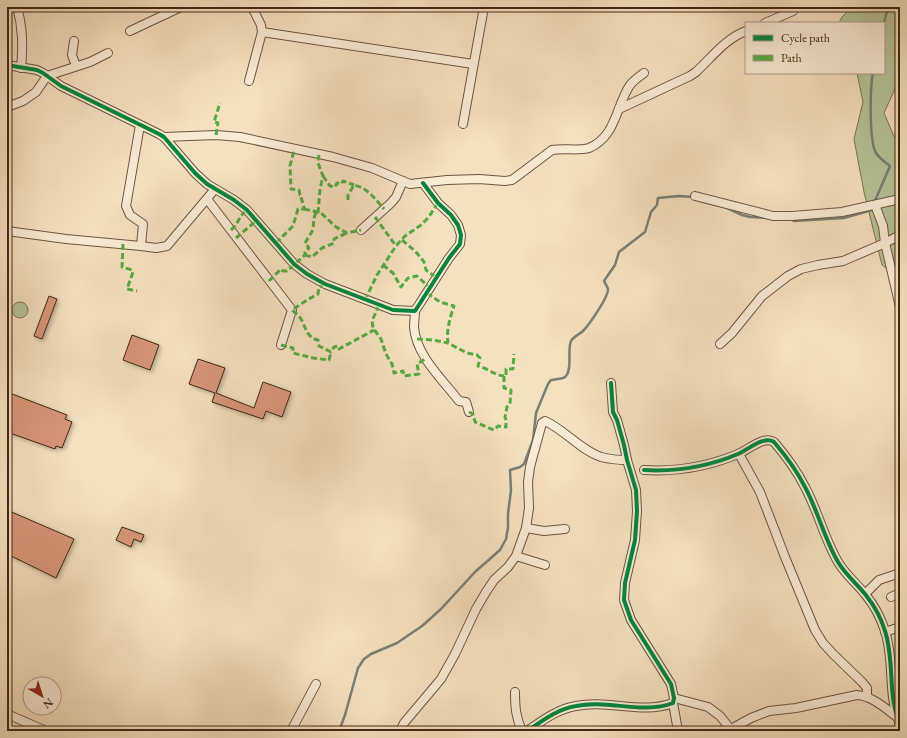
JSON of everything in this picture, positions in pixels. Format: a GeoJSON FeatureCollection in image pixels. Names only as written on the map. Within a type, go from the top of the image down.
{"type":"FeatureCollection","features":[{"type":"Feature","properties":{"kind":"street"},"geometry":{"type":"LineString","coordinates":[[17,7],[22,25],[23,37],[21,68]]}},
{"type":"Feature","properties":{"kind":"street"},"geometry":{"type":"LineString","coordinates":[[130,31],[164,11],[181,7]]}},
{"type":"Feature","properties":{"kind":"street"},"geometry":{"type":"LineString","coordinates":[[249,81],[262,32],[261,25],[252,7]]}},
{"type":"Feature","properties":{"kind":"street"},"geometry":{"type":"LineString","coordinates":[[463,124],[484,7]]}},
{"type":"Feature","properties":{"kind":"street"},"geometry":{"type":"LineString","coordinates":[[767,22],[793,11]]}},
{"type":"Feature","properties":{"kind":"street"},"geometry":{"type":"LineString","coordinates":[[619,109],[690,76],[702,67],[728,41],[745,31]]}},
{"type":"Feature","properties":{"kind":"street"},"geometry":{"type":"LineString","coordinates":[[262,32],[474,64]]}},
{"type":"Feature","properties":{"kind":"street"},"geometry":{"type":"LineString","coordinates":[[74,41],[72,55],[76,66]]}},
{"type":"Feature","properties":{"kind":"street"},"geometry":{"type":"LineString","coordinates":[[7,107],[22,101],[36,92],[47,76],[90,62],[108,52]]}},
{"type":"Feature","properties":{"kind":"street"},"geometry":{"type":"LineString","coordinates":[[7,65],[37,70],[61,86],[86,97],[140,125],[156,131],[164,137],[191,169],[207,184],[234,200],[247,210],[294,264],[307,274],[325,284],[393,310],[415,311]]}},
{"type":"Feature","properties":{"kind":"street"},"geometry":{"type":"LineString","coordinates":[[164,137],[208,135],[240,137],[372,168],[410,184],[447,180],[478,179],[505,181],[512,180],[552,150],[589,148],[600,140],[607,134],[612,126],[631,84],[644,73]]}},
{"type":"Feature","properties":{"kind":"street"},"geometry":{"type":"LineString","coordinates":[[140,125],[126,206],[130,215],[143,224],[141,246]]}},
{"type":"Feature","properties":{"kind":"street"},"geometry":{"type":"LineString","coordinates":[[361,230],[391,203],[396,197],[403,181]]}},
{"type":"Feature","properties":{"kind":"street"},"geometry":{"type":"LineString","coordinates":[[423,183],[438,203],[451,215],[458,225],[461,235],[460,244],[449,258],[415,311],[414,328],[425,359],[431,369],[459,400],[466,402],[469,412]]}},
{"type":"Feature","properties":{"kind":"street"},"geometry":{"type":"LineString","coordinates":[[7,231],[66,239],[156,248],[167,246],[215,189]]}},
{"type":"Feature","properties":{"kind":"street"},"geometry":{"type":"LineString","coordinates":[[695,196],[773,216],[817,215],[842,212],[900,199]]}},
{"type":"Feature","properties":{"kind":"street"},"geometry":{"type":"LineString","coordinates":[[207,199],[292,310],[282,345]]}},
{"type":"Feature","properties":{"kind":"street"},"geometry":{"type":"LineString","coordinates":[[875,205],[883,226],[885,243],[897,283],[900,307]]}},
{"type":"Feature","properties":{"kind":"street"},"geometry":{"type":"LineString","coordinates":[[720,344],[732,333],[762,296],[788,276],[801,269],[843,261],[858,256],[900,235]]}},
{"type":"Feature","properties":{"kind":"street"},"geometry":{"type":"LineString","coordinates":[[612,383],[613,412],[617,420],[636,490],[637,510],[635,540],[625,583],[624,600],[630,620],[671,684],[678,731]]}},
{"type":"Feature","properties":{"kind":"street"},"geometry":{"type":"LineString","coordinates":[[400,731],[404,723],[440,679],[455,654],[486,592],[494,580],[508,567],[516,556],[526,528],[529,508],[528,482],[530,467],[542,423],[544,422],[552,425],[591,452],[601,457],[627,460]]}},
{"type":"Feature","properties":{"kind":"street"},"geometry":{"type":"LineString","coordinates":[[644,470],[685,470],[713,463],[739,454],[762,441],[771,440],[774,442],[797,472],[806,488],[829,545],[838,563],[865,594],[873,606],[885,632],[896,688],[893,699],[898,720]]}},
{"type":"Feature","properties":{"kind":"street"},"geometry":{"type":"LineString","coordinates":[[739,454],[760,492],[815,630],[823,643],[862,682],[866,688],[867,697]]}},
{"type":"Feature","properties":{"kind":"street"},"geometry":{"type":"LineString","coordinates":[[526,528],[553,531],[565,529]]}},
{"type":"Feature","properties":{"kind":"street"},"geometry":{"type":"LineString","coordinates":[[516,556],[545,565]]}},
{"type":"Feature","properties":{"kind":"street"},"geometry":{"type":"LineString","coordinates":[[865,594],[879,580],[900,573]]}},
{"type":"Feature","properties":{"kind":"street"},"geometry":{"type":"LineString","coordinates":[[891,597],[900,593]]}},
{"type":"Feature","properties":{"kind":"street"},"geometry":{"type":"LineString","coordinates":[[885,632],[900,627]]}},
{"type":"Feature","properties":{"kind":"street"},"geometry":{"type":"LineString","coordinates":[[291,731],[316,684]]}},
{"type":"Feature","properties":{"kind":"street"},"geometry":{"type":"LineString","coordinates":[[515,692],[516,717],[522,731]]}},
{"type":"Feature","properties":{"kind":"street"},"geometry":{"type":"LineString","coordinates":[[527,731],[556,712],[576,706],[644,708],[664,707],[673,701],[708,707],[720,716],[731,730],[751,718],[769,711],[796,708],[862,695],[867,697],[898,720]]}},
{"type":"Feature","properties":{"kind":"street"},"geometry":{"type":"LineString","coordinates":[[7,714],[46,731]]}},
{"type":"Feature","properties":{"kind":"green space"},"geometry":{"type":"Polygon","coordinates":[[[852,7],[900,7],[900,78],[884,113],[897,143],[900,162],[900,273],[895,275],[882,265],[864,192],[854,139],[863,102],[857,74],[885,74],[885,22],[840,22],[842,17],[852,7]]]}},
{"type":"Feature","properties":{"kind":"green space"},"geometry":{"type":"Polygon","coordinates":[[[17,302],[23,302],[28,307],[26,316],[23,318],[17,318],[12,313],[12,307],[17,302]]]}},
{"type":"Feature","properties":{"kind":"building"},"geometry":{"type":"Polygon","coordinates":[[[49,296],[57,299],[42,339],[34,336],[49,296]]]}},
{"type":"Feature","properties":{"kind":"building"},"geometry":{"type":"Polygon","coordinates":[[[132,335],[159,345],[150,370],[123,360],[132,335]]]}},
{"type":"Feature","properties":{"kind":"building"},"geometry":{"type":"Polygon","coordinates":[[[198,359],[225,368],[216,393],[254,408],[263,382],[291,392],[282,417],[266,411],[263,419],[212,402],[215,393],[189,384],[198,359]]]}},
{"type":"Feature","properties":{"kind":"building"},"geometry":{"type":"Polygon","coordinates":[[[7,392],[67,415],[65,419],[72,422],[62,448],[56,446],[55,449],[7,432],[7,392]]]}},
{"type":"Feature","properties":{"kind":"building"},"geometry":{"type":"Polygon","coordinates":[[[7,510],[74,539],[56,578],[7,554],[7,510]]]}},
{"type":"Feature","properties":{"kind":"building"},"geometry":{"type":"Polygon","coordinates":[[[122,527],[144,535],[141,542],[134,539],[131,547],[116,540],[122,527]]]}},
{"type":"Feature","properties":{"kind":"waterway"},"geometry":{"type":"LineString","coordinates":[[884,22],[888,7]]}},
{"type":"Feature","properties":{"kind":"waterway"},"geometry":{"type":"LineString","coordinates":[[873,74],[871,89],[872,138],[877,155],[890,166],[874,203]]}},
{"type":"Feature","properties":{"kind":"waterway"},"geometry":{"type":"LineString","coordinates":[[339,731],[358,668],[364,659],[371,654],[397,643],[422,626],[441,609],[475,572],[500,550],[506,539],[508,527],[511,490],[510,470],[524,464],[533,440],[536,413],[548,384],[551,380],[564,378],[567,374],[569,369],[571,341],[586,328],[602,304],[608,289],[604,281],[615,265],[619,252],[645,232],[651,212],[657,205],[658,198],[679,196],[694,197]]}},
{"type":"Feature","properties":{"kind":"waterway"},"geometry":{"type":"LineString","coordinates":[[704,202],[725,207],[742,215],[768,218]]}},
{"type":"Feature","properties":{"kind":"waterway"},"geometry":{"type":"LineString","coordinates":[[790,219],[794,221],[844,218],[872,210],[872,208]]}},
{"type":"Feature","properties":{"kind":"marked path"},"geometry":{"type":"LineString","coordinates":[[216,135],[218,123],[214,122],[220,103]]}},
{"type":"Feature","properties":{"kind":"marked path"},"geometry":{"type":"LineString","coordinates":[[276,243],[293,226],[298,209],[304,209],[299,190],[291,189],[290,166],[294,150]]}},
{"type":"Feature","properties":{"kind":"marked path"},"geometry":{"type":"LineString","coordinates":[[318,213],[320,189],[323,176],[318,163],[319,155]]}},
{"type":"Feature","properties":{"kind":"marked path"},"geometry":{"type":"LineString","coordinates":[[323,176],[330,186],[335,187],[337,183],[341,184],[343,181],[354,185]]}},
{"type":"Feature","properties":{"kind":"marked path"},"geometry":{"type":"LineString","coordinates":[[348,200],[348,195],[354,185],[359,186],[367,191],[384,209]]}},
{"type":"Feature","properties":{"kind":"marked path"},"geometry":{"type":"LineString","coordinates":[[365,300],[377,275],[396,246],[405,236],[428,218],[438,203]]}},
{"type":"Feature","properties":{"kind":"marked path"},"geometry":{"type":"LineString","coordinates":[[304,209],[321,213],[336,227],[347,233],[361,230]]}},
{"type":"Feature","properties":{"kind":"marked path"},"geometry":{"type":"LineString","coordinates":[[231,230],[247,210]]}},
{"type":"Feature","properties":{"kind":"marked path"},"geometry":{"type":"LineString","coordinates":[[269,281],[281,269],[283,271],[287,271],[305,255],[305,252],[309,248],[305,243],[313,230],[316,212]]}},
{"type":"Feature","properties":{"kind":"marked path"},"geometry":{"type":"LineString","coordinates":[[375,217],[396,246]]}},
{"type":"Feature","properties":{"kind":"marked path"},"geometry":{"type":"LineString","coordinates":[[236,238],[257,220]]}},
{"type":"Feature","properties":{"kind":"marked path"},"geometry":{"type":"LineString","coordinates":[[305,255],[312,257],[322,248],[334,243],[334,239],[347,233]]}},
{"type":"Feature","properties":{"kind":"marked path"},"geometry":{"type":"LineString","coordinates":[[402,240],[421,258],[424,262],[426,270],[437,278]]}},
{"type":"Feature","properties":{"kind":"marked path"},"geometry":{"type":"LineString","coordinates":[[123,244],[122,267],[132,270],[133,272],[127,289],[137,291]]}},
{"type":"Feature","properties":{"kind":"marked path"},"geometry":{"type":"LineString","coordinates":[[383,265],[393,273],[401,287],[408,278],[417,276],[430,288]]}},
{"type":"Feature","properties":{"kind":"marked path"},"geometry":{"type":"LineString","coordinates":[[325,284],[319,287],[318,294],[292,310],[298,315],[309,335],[318,340],[319,346],[331,352],[334,347],[338,346],[339,349],[374,330]]}},
{"type":"Feature","properties":{"kind":"marked path"},"geometry":{"type":"LineString","coordinates":[[427,293],[440,302],[454,306],[448,329],[448,343],[467,353],[477,355],[480,358],[478,366],[504,376]]}},
{"type":"Feature","properties":{"kind":"marked path"},"geometry":{"type":"LineString","coordinates":[[379,305],[372,321],[373,328],[381,339],[386,354],[392,364],[394,373],[403,371],[404,376],[419,374],[417,364],[425,359]]}},
{"type":"Feature","properties":{"kind":"marked path"},"geometry":{"type":"LineString","coordinates":[[417,339],[448,343]]}},
{"type":"Feature","properties":{"kind":"marked path"},"geometry":{"type":"LineString","coordinates":[[281,345],[293,348],[293,353],[313,358],[329,360],[331,352]]}},
{"type":"Feature","properties":{"kind":"marked path"},"geometry":{"type":"LineString","coordinates":[[469,412],[473,414],[475,422],[494,430],[498,426],[506,427],[505,417],[507,407],[510,404],[511,390],[504,388],[504,376],[506,376],[506,369],[513,369],[514,354]]}},
{"type":"Feature","properties":{"kind":"cycle path"},"geometry":{"type":"LineString","coordinates":[[7,65],[37,70],[61,86],[164,137],[195,173],[207,184],[234,200],[247,210],[294,264],[307,274],[325,284],[393,310],[415,311],[449,258],[460,244],[461,235],[458,225],[451,215],[438,203],[423,183]]}},
{"type":"Feature","properties":{"kind":"cycle path"},"geometry":{"type":"LineString","coordinates":[[527,731],[544,719],[562,710],[576,706],[600,704],[649,708],[673,703],[674,698],[671,684],[631,620],[624,600],[625,583],[635,540],[637,511],[636,490],[617,420],[613,412],[611,383]]}},
{"type":"Feature","properties":{"kind":"cycle path"},"geometry":{"type":"LineString","coordinates":[[644,470],[692,468],[726,459],[766,440],[774,442],[802,481],[810,496],[829,544],[838,562],[868,598],[881,621],[888,642],[892,690],[896,713],[900,724]]}}]}
